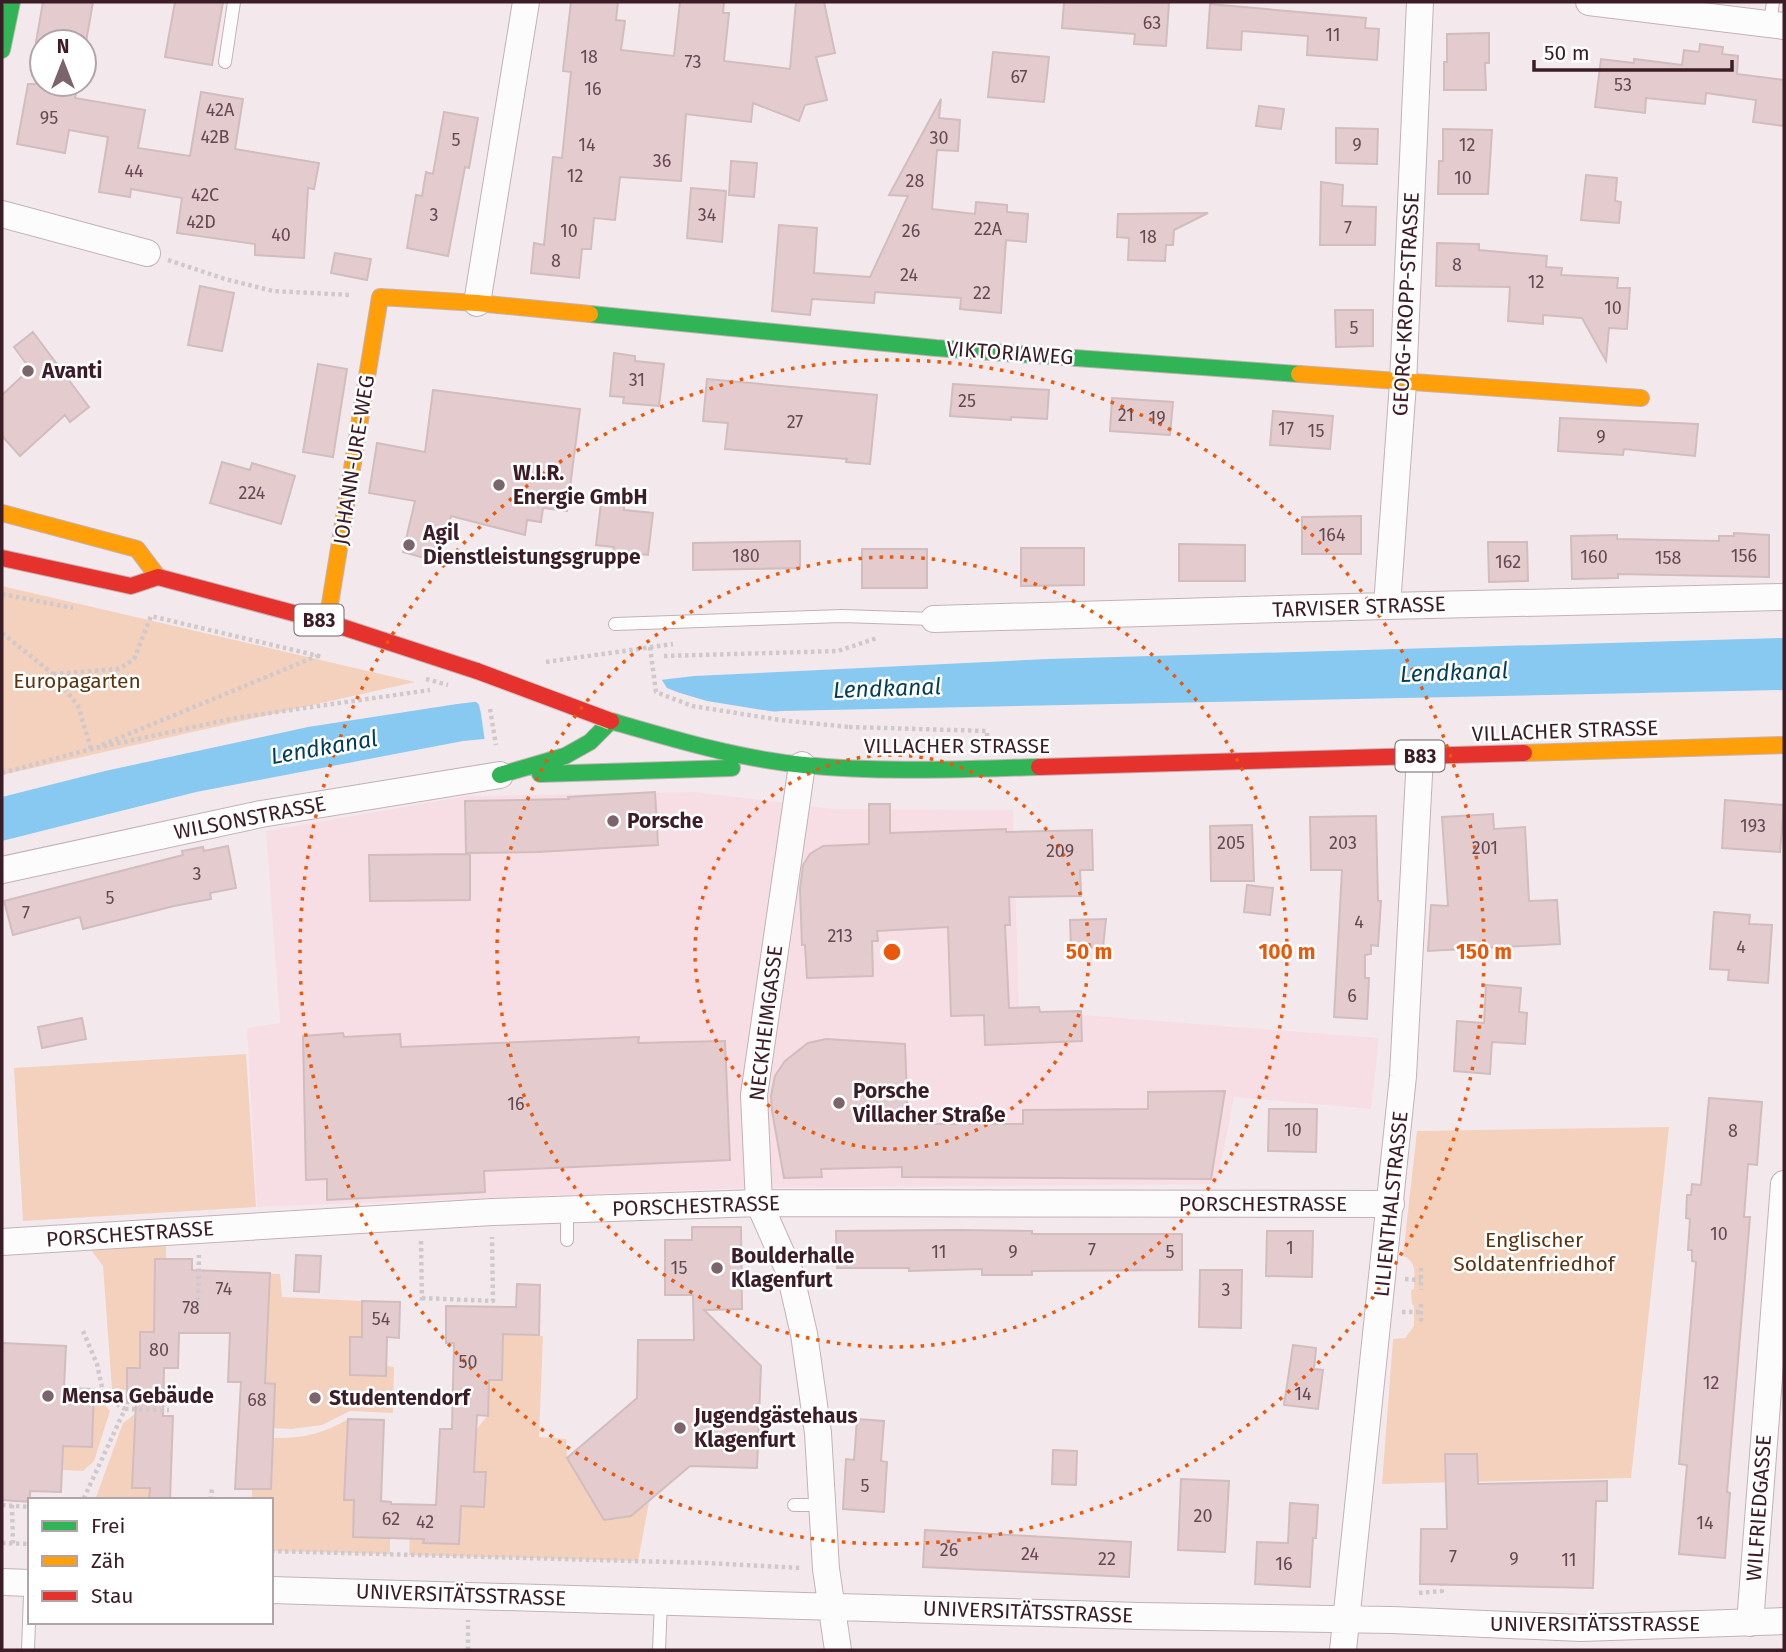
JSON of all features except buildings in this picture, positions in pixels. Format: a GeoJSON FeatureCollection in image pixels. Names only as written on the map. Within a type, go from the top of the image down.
{"type":"FeatureCollection","features":[{"type":"Feature","properties":{"kind":"main road"},"geometry":{"type":"LineString","coordinates":[[2,50],[12,2]]}},
{"type":"Feature","properties":{"kind":"main road","name":"VIKTORIAWEG"},"geometry":{"type":"LineString","coordinates":[[380,297],[477,303],[936,348],[1641,398]]}},
{"type":"Feature","properties":{"kind":"main road","name":"JOHANN-URE-WEG"},"geometry":{"type":"LineString","coordinates":[[327,622],[380,297]]}},
{"type":"Feature","properties":{"kind":"main road"},"geometry":{"type":"LineString","coordinates":[[2,513],[137,549],[158,577]]}},
{"type":"Feature","properties":{"kind":"main road","name":"VILLACHER STRASSE"},"geometry":{"type":"LineString","coordinates":[[2,558],[131,586],[158,577],[357,631],[477,671],[611,721],[694,745],[802,765],[907,770],[1784,745]]}},
{"type":"Feature","properties":{"kind":"main road"},"geometry":{"type":"LineString","coordinates":[[500,775],[565,756],[590,742],[611,721]]}},
{"type":"Feature","properties":{"kind":"main road"},"geometry":{"type":"LineString","coordinates":[[500,775],[802,765]]}},
{"type":"Feature","properties":{"kind":"street"},"geometry":{"type":"LineString","coordinates":[[477,303],[526,2]]}},
{"type":"Feature","properties":{"kind":"street","name":"GEORG-KROPP-STRASSE"},"geometry":{"type":"LineString","coordinates":[[1387,606],[1403,383],[1420,2]]}},
{"type":"Feature","properties":{"kind":"street"},"geometry":{"type":"LineString","coordinates":[[1589,2],[1674,7],[1776,18]]}},
{"type":"Feature","properties":{"kind":"street"},"geometry":{"type":"LineString","coordinates":[[2,214],[147,253]]}},
{"type":"Feature","properties":{"kind":"street","name":"TARVISER STRASSE"},"geometry":{"type":"LineString","coordinates":[[934,619],[1784,597]]}},
{"type":"Feature","properties":{"kind":"street","name":"LILIENTHALSTRASSE"},"geometry":{"type":"LineString","coordinates":[[1343,1650],[1403,1076],[1420,755]]}},
{"type":"Feature","properties":{"kind":"street","name":"NECKHEIMGASSE"},"geometry":{"type":"LineString","coordinates":[[802,765],[754,1096],[760,1203],[790,1273],[804,1334],[818,1433],[826,1569],[838,1650]]}},
{"type":"Feature","properties":{"kind":"street","name":"WILSONSTRASSE"},"geometry":{"type":"LineString","coordinates":[[2,870],[261,814],[500,775]]}},
{"type":"Feature","properties":{"kind":"street","name":"WILFRIEDGASSE"},"geometry":{"type":"LineString","coordinates":[[1750,1623],[1784,1184]]}},
{"type":"Feature","properties":{"kind":"street","name":"PORSCHESTRASSE"},"geometry":{"type":"LineString","coordinates":[[2,1242],[492,1212],[760,1203],[1391,1204]]}},
{"type":"Feature","properties":{"kind":"street"},"geometry":{"type":"LineString","coordinates":[[2,1581],[28,1583]]}},
{"type":"Feature","properties":{"kind":"street","name":"UNIVERSITÄTSSTRASSE"},"geometry":{"type":"LineString","coordinates":[[273,1590],[1347,1619],[1582,1639],[1784,1621]]}},
{"type":"Feature","properties":{"kind":"lane"},"geometry":{"type":"LineString","coordinates":[[225,62],[234,2]]}},
{"type":"Feature","properties":{"kind":"lane"},"geometry":{"type":"LineString","coordinates":[[615,624],[842,616],[934,619]]}},
{"type":"Feature","properties":{"kind":"lane"},"geometry":{"type":"LineString","coordinates":[[567,1209],[567,1240]]}},
{"type":"Feature","properties":{"kind":"lane"},"geometry":{"type":"LineString","coordinates":[[794,1505],[822,1505]]}},
{"type":"Feature","properties":{"kind":"lane"},"geometry":{"type":"LineString","coordinates":[[659,1650],[661,1602]]}},
{"type":"Feature","properties":{"kind":"lane"},"geometry":{"type":"LineString","coordinates":[[28,1650],[29,1624]]}},
{"type":"Feature","properties":{"kind":"path"},"geometry":{"type":"LineString","coordinates":[[147,253],[225,279],[273,291],[380,297]]}},
{"type":"Feature","properties":{"kind":"path"},"geometry":{"type":"LineString","coordinates":[[53,674],[119,669],[134,659],[151,616],[331,659]]}},
{"type":"Feature","properties":{"kind":"path"},"geometry":{"type":"LineString","coordinates":[[91,749],[318,656],[357,631]]}},
{"type":"Feature","properties":{"kind":"path"},"geometry":{"type":"LineString","coordinates":[[2,633],[53,674],[78,706],[91,749]]}},
{"type":"Feature","properties":{"kind":"path"},"geometry":{"type":"LineString","coordinates":[[664,656],[838,651],[886,635]]}},
{"type":"Feature","properties":{"kind":"path"},"geometry":{"type":"LineString","coordinates":[[542,662],[650,647],[656,691],[692,706],[780,720],[849,727]]}},
{"type":"Feature","properties":{"kind":"path"},"geometry":{"type":"LineString","coordinates":[[2,773],[91,749],[236,718],[434,689]]}},
{"type":"Feature","properties":{"kind":"path"},"geometry":{"type":"LineString","coordinates":[[484,702],[491,709],[495,741]]}},
{"type":"Feature","properties":{"kind":"path"},"geometry":{"type":"LineString","coordinates":[[420,1216],[422,1300],[493,1301],[492,1212]]}},
{"type":"Feature","properties":{"kind":"path"},"geometry":{"type":"LineString","coordinates":[[198,1307],[200,1229]]}},
{"type":"Feature","properties":{"kind":"path"},"geometry":{"type":"LineString","coordinates":[[1421,1268],[1421,1290]]}},
{"type":"Feature","properties":{"kind":"path"},"geometry":{"type":"LineString","coordinates":[[1421,1304],[1421,1323]]}},
{"type":"Feature","properties":{"kind":"path"},"geometry":{"type":"LineString","coordinates":[[83,1331],[97,1364],[104,1397],[125,1409],[169,1410]]}},
{"type":"Feature","properties":{"kind":"path"},"geometry":{"type":"LineString","coordinates":[[84,1498],[125,1409]]}},
{"type":"Feature","properties":{"kind":"path"},"geometry":{"type":"LineString","coordinates":[[211,1498],[212,1487]]}},
{"type":"Feature","properties":{"kind":"path"},"geometry":{"type":"LineString","coordinates":[[2,1505],[28,1507]]}},
{"type":"Feature","properties":{"kind":"path"},"geometry":{"type":"LineString","coordinates":[[12,1506],[13,1544]]}},
{"type":"Feature","properties":{"kind":"path"},"geometry":{"type":"LineString","coordinates":[[2,1543],[28,1544]]}},
{"type":"Feature","properties":{"kind":"path"},"geometry":{"type":"LineString","coordinates":[[273,1551],[706,1563],[826,1569]]}},
{"type":"Feature","properties":{"kind":"shaded area"},"geometry":{"type":"Polygon","coordinates":[[[697,792],[834,809],[1013,810],[1019,1010],[1379,1038],[1371,1109],[1234,1097],[1217,1184],[744,1188],[257,1207],[247,1028],[280,1023],[266,831],[467,796],[697,792]]]}},
{"type":"Feature","properties":{"kind":"green space","name":"Europagarten"},"geometry":{"type":"Polygon","coordinates":[[[2,586],[415,682],[2,775],[2,586]]]}},
{"type":"Feature","properties":{"kind":"green space"},"geometry":{"type":"Polygon","coordinates":[[[246,1054],[256,1207],[23,1221],[14,1068],[246,1054]]]}},
{"type":"Feature","properties":{"kind":"green space","name":"Englischer Soldatenfriedhof"},"geometry":{"type":"Polygon","coordinates":[[[1669,1127],[1631,1478],[1382,1484],[1393,1339],[1405,1338],[1414,1326],[1411,1290],[1414,1289],[1414,1270],[1411,1262],[1403,1256],[1417,1131],[1669,1127]]]}},
{"type":"Feature","properties":{"kind":"green space"},"geometry":{"type":"Polygon","coordinates":[[[166,1245],[166,1259],[155,1259],[154,1332],[140,1333],[140,1368],[127,1368],[127,1390],[112,1389],[103,1266],[91,1250],[166,1245]]]}},
{"type":"Feature","properties":{"kind":"green space"},"geometry":{"type":"Polygon","coordinates":[[[259,1273],[280,1274],[282,1297],[362,1301],[362,1337],[350,1337],[350,1375],[386,1376],[386,1366],[394,1367],[393,1413],[350,1411],[322,1425],[273,1428],[275,1384],[265,1383],[268,1310],[259,1273]]]}},
{"type":"Feature","properties":{"kind":"green space"},"geometry":{"type":"Polygon","coordinates":[[[481,1328],[543,1336],[539,1437],[566,1439],[567,1458],[604,1519],[631,1516],[649,1502],[638,1561],[409,1555],[410,1533],[424,1533],[424,1543],[458,1544],[461,1506],[484,1507],[486,1473],[474,1472],[476,1430],[488,1415],[489,1380],[502,1379],[503,1345],[481,1328]]]}},
{"type":"Feature","properties":{"kind":"green space"},"geometry":{"type":"Polygon","coordinates":[[[93,1402],[105,1405],[110,1411],[94,1461],[83,1471],[62,1470],[63,1446],[91,1447],[93,1402]]]}},
{"type":"Feature","properties":{"kind":"green space"},"geometry":{"type":"Polygon","coordinates":[[[135,1414],[132,1487],[150,1488],[149,1498],[96,1498],[123,1423],[135,1414]]]}},
{"type":"Feature","properties":{"kind":"green space"},"geometry":{"type":"Polygon","coordinates":[[[348,1419],[344,1499],[354,1500],[353,1536],[390,1538],[390,1554],[273,1551],[273,1498],[252,1498],[252,1489],[271,1489],[272,1438],[292,1438],[330,1428],[348,1419]]]}},
{"type":"Feature","properties":{"kind":"water","name":"Lendkanal"},"geometry":{"type":"Polygon","coordinates":[[[1784,638],[1784,690],[781,711],[463,741],[196,792],[2,841],[2,797],[105,771],[308,727],[457,704],[694,676],[1047,659],[1784,638]]]}},
{"type":"Feature","properties":{"kind":"pier"},"geometry":{"type":"Polygon","coordinates":[[[660,677],[667,688],[707,701],[788,714],[485,742],[479,705],[473,698],[660,677]]]}},
{"type":"Feature","properties":{"kind":"traffic: fast"},"geometry":{"type":"LineString","coordinates":[[2,50],[12,2]]}},
{"type":"Feature","properties":{"kind":"traffic: fast"},"geometry":{"type":"LineString","coordinates":[[590,314],[936,348],[1299,374]]}},
{"type":"Feature","properties":{"kind":"traffic: fast"},"geometry":{"type":"LineString","coordinates":[[500,775],[565,756],[590,742],[611,721],[731,753],[804,765],[892,770],[1039,767]]}},
{"type":"Feature","properties":{"kind":"traffic: fast"},"geometry":{"type":"LineString","coordinates":[[540,774],[732,768]]}},
{"type":"Feature","properties":{"kind":"traffic: slow"},"geometry":{"type":"LineString","coordinates":[[327,622],[380,297],[590,314]]}},
{"type":"Feature","properties":{"kind":"traffic: slow"},"geometry":{"type":"LineString","coordinates":[[1299,374],[1641,398]]}},
{"type":"Feature","properties":{"kind":"traffic: slow"},"geometry":{"type":"LineString","coordinates":[[2,513],[137,549],[158,577]]}},
{"type":"Feature","properties":{"kind":"traffic: slow"},"geometry":{"type":"LineString","coordinates":[[1524,753],[1784,745]]}},
{"type":"Feature","properties":{"kind":"traffic: jam"},"geometry":{"type":"LineString","coordinates":[[2,558],[131,586],[158,577],[327,622],[477,671]]}},
{"type":"Feature","properties":{"kind":"traffic: jam"},"geometry":{"type":"LineString","coordinates":[[477,671],[611,721]]}},
{"type":"Feature","properties":{"kind":"traffic: jam"},"geometry":{"type":"LineString","coordinates":[[1039,767],[1524,753]]}},
{"type":"Feature","properties":{"kind":"place","name":"Avanti"},"geometry":{"type":"Point","coordinates":[28,371]}},
{"type":"Feature","properties":{"kind":"place","name":"W.I.R. Energie GmbH"},"geometry":{"type":"Point","coordinates":[499,485]}},
{"type":"Feature","properties":{"kind":"place","name":"Agil Dienstleistungsgruppe"},"geometry":{"type":"Point","coordinates":[409,545]}},
{"type":"Feature","properties":{"kind":"place","name":"Porsche"},"geometry":{"type":"Point","coordinates":[613,821]}},
{"type":"Feature","properties":{"kind":"place","name":"Porsche Villacher Straße"},"geometry":{"type":"Point","coordinates":[839,1103]}},
{"type":"Feature","properties":{"kind":"place","name":"Boulderhalle Klagenfurt"},"geometry":{"type":"Point","coordinates":[717,1268]}},
{"type":"Feature","properties":{"kind":"place","name":"Mensa Gebäude"},"geometry":{"type":"Point","coordinates":[48,1396]}},
{"type":"Feature","properties":{"kind":"place","name":"Studentendorf"},"geometry":{"type":"Point","coordinates":[315,1398]}},
{"type":"Feature","properties":{"kind":"place","name":"Jugendgästehaus Klagenfurt"},"geometry":{"type":"Point","coordinates":[680,1428]}}]}
